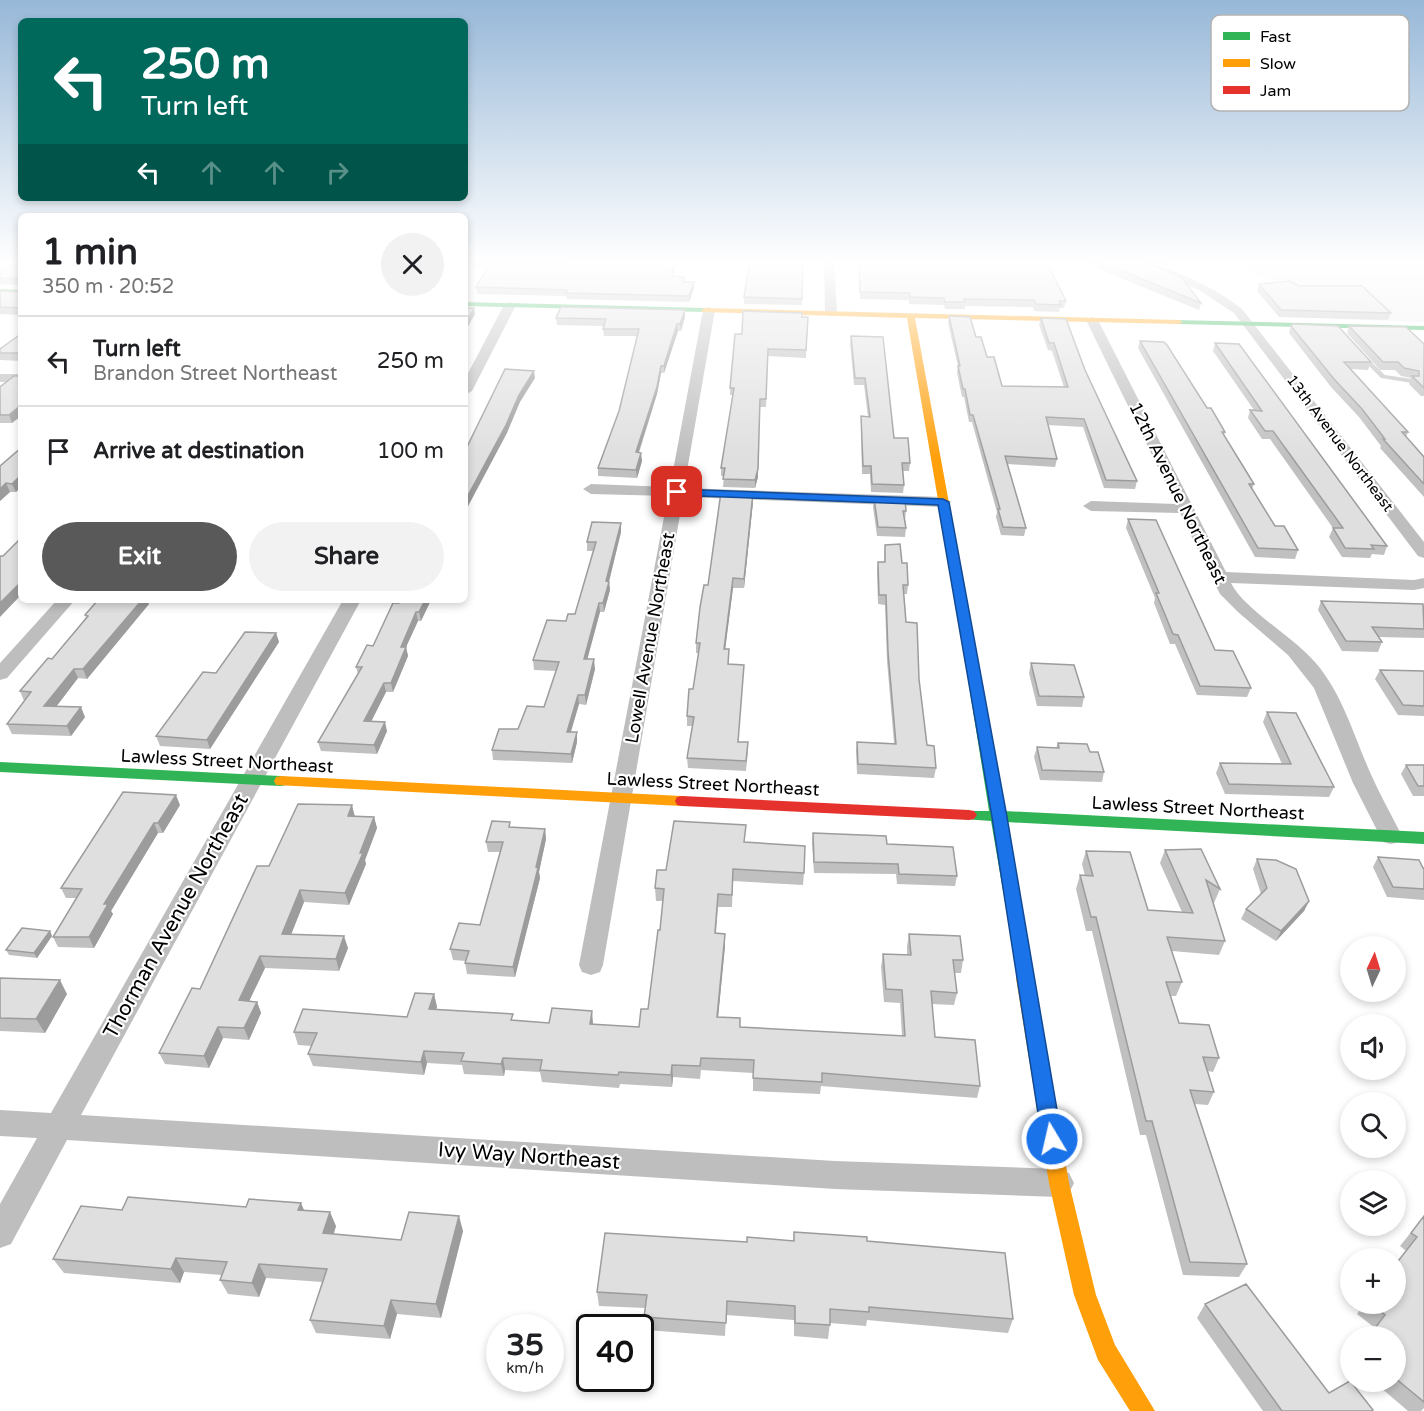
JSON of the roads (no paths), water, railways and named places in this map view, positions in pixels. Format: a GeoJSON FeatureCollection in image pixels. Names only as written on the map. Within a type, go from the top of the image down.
{"type":"FeatureCollection","features":[{"type":"Feature","properties":{"kind":"street"},"geometry":{"type":"LineString","coordinates":[[468,385],[499,327]]}},
{"type":"Feature","properties":{"kind":"street","name":"Lowell Avenue Northeast"},"geometry":{"type":"LineString","coordinates":[[591,965],[706,327]]}},
{"type":"Feature","properties":{"kind":"street"},"geometry":{"type":"LineString","coordinates":[[913,327],[999,817],[1059,1183],[1085,1294],[1106,1352],[1143,1411]]}},
{"type":"Feature","properties":{"kind":"street","name":"12th Avenue Northeast"},"geometry":{"type":"LineString","coordinates":[[1095,327],[1220,577],[1235,601],[1304,660],[1318,679],[1338,717],[1365,783],[1391,836]]}},
{"type":"Feature","properties":{"kind":"street","name":"13th Avenue Northeast"},"geometry":{"type":"LineString","coordinates":[[1251,327],[1424,553]]}},
{"type":"Feature","properties":{"kind":"street"},"geometry":{"type":"LineString","coordinates":[[1291,327],[1338,330],[1424,328]]}},
{"type":"Feature","properties":{"kind":"street"},"geometry":{"type":"LineString","coordinates":[[0,378],[18,378]]}},
{"type":"Feature","properties":{"kind":"street"},"geometry":{"type":"LineString","coordinates":[[591,489],[943,502]]}},
{"type":"Feature","properties":{"kind":"street"},"geometry":{"type":"LineString","coordinates":[[1091,506],[1185,509]]}},
{"type":"Feature","properties":{"kind":"street"},"geometry":{"type":"LineString","coordinates":[[1220,577],[1414,585],[1424,583]]}},
{"type":"Feature","properties":{"kind":"street"},"geometry":{"type":"LineString","coordinates":[[0,674],[63,603]]}},
{"type":"Feature","properties":{"kind":"street","name":"Thorman Avenue Northeast"},"geometry":{"type":"LineString","coordinates":[[0,1233],[350,603]]}},
{"type":"Feature","properties":{"kind":"street","name":"Lawless Street Northeast"},"geometry":{"type":"LineString","coordinates":[[0,767],[1424,838]]}},
{"type":"Feature","properties":{"kind":"street","name":"Ivy Way Northeast"},"geometry":{"type":"LineString","coordinates":[[0,1123],[835,1175],[1059,1183]]}},
{"type":"Feature","properties":{"kind":"lane"},"geometry":{"type":"LineString","coordinates":[[1356,349],[1383,377],[1412,381]]}}]}
